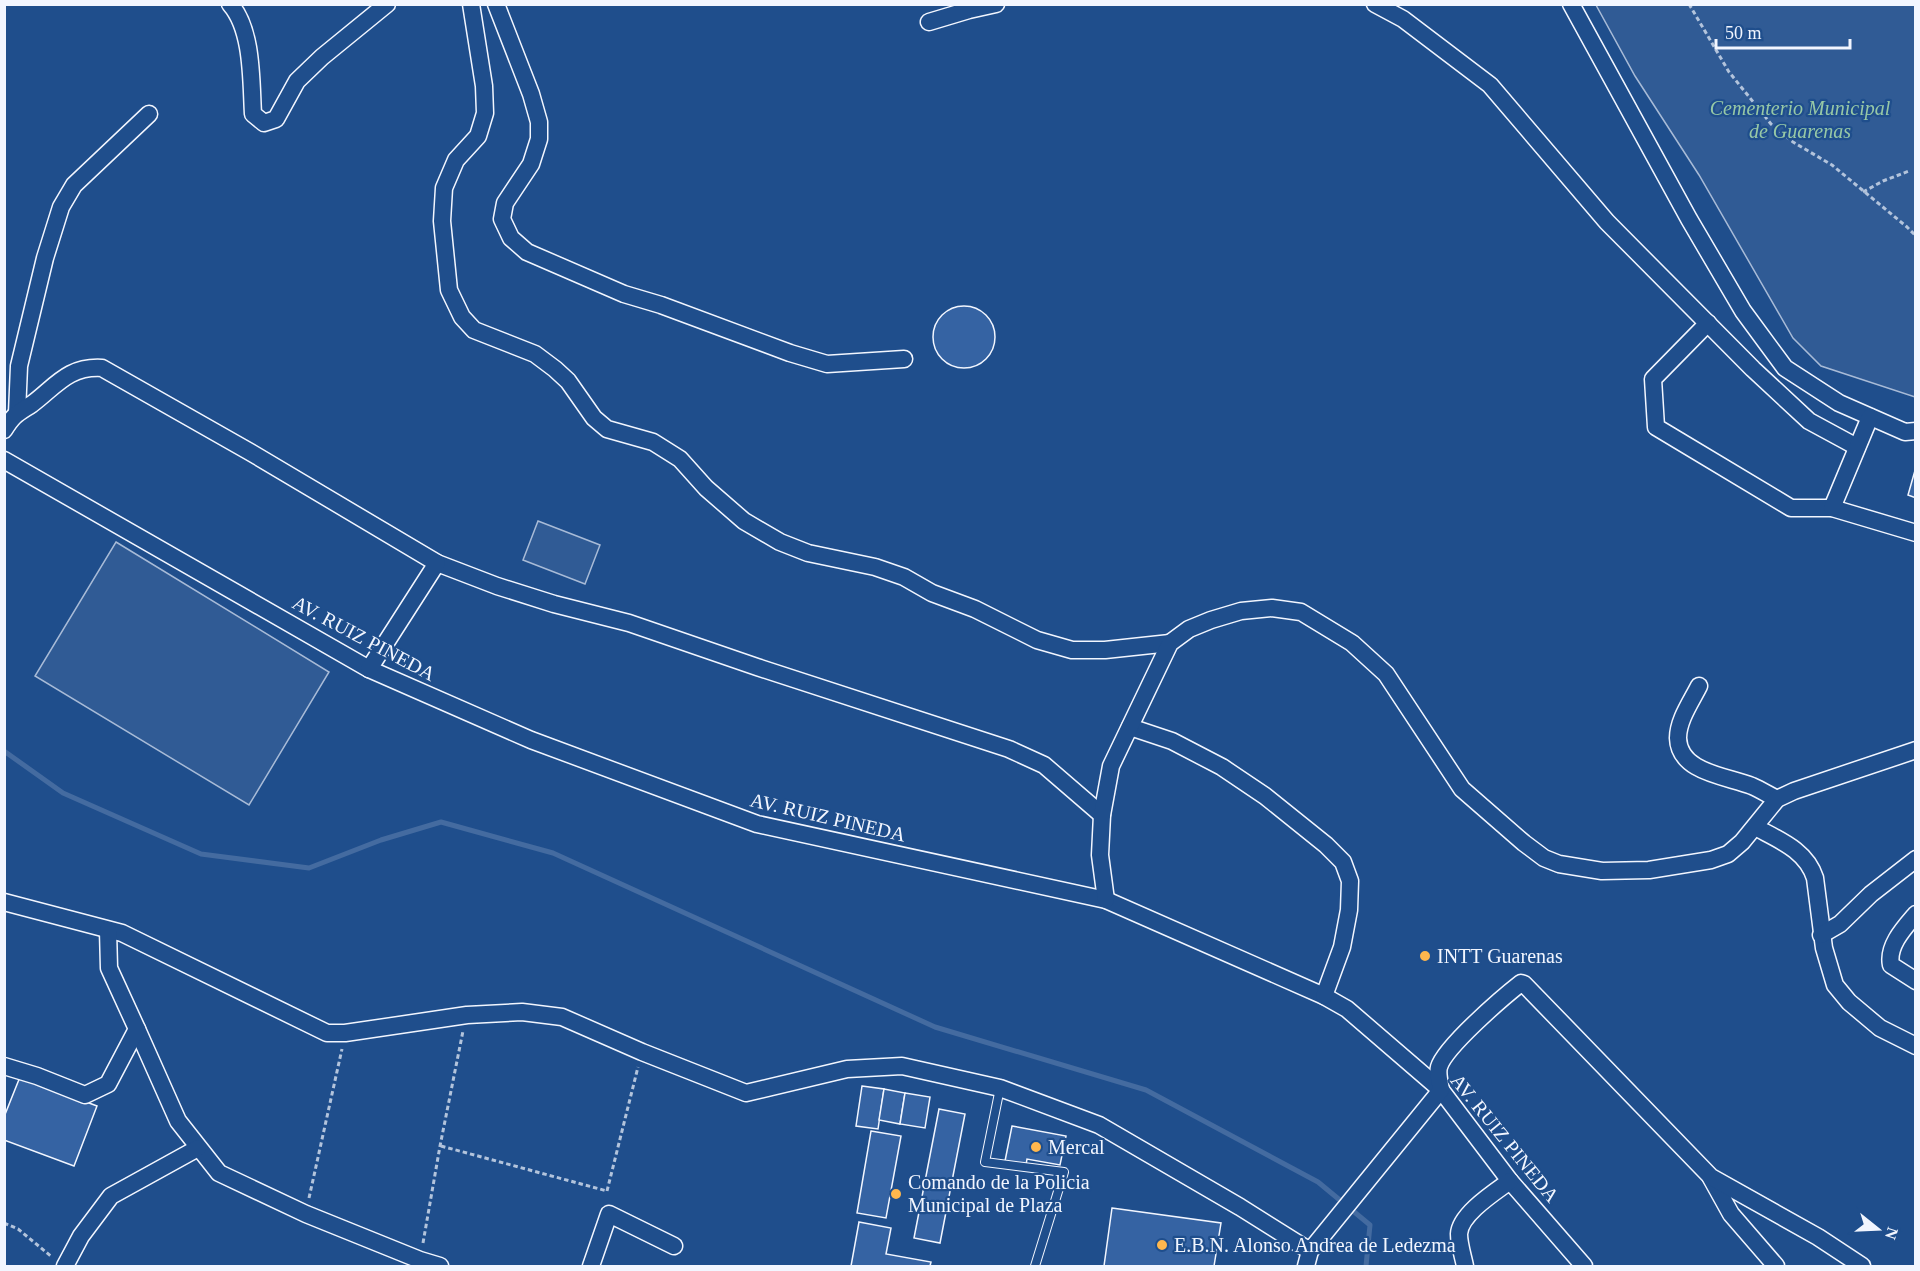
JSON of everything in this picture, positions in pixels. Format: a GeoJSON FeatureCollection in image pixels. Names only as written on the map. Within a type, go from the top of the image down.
{"type":"FeatureCollection","features":[{"type":"Feature","properties":{"kind":"street"},"geometry":{"type":"LineString","coordinates":[[230,4],[238,14],[247,41],[253,114],[264,123],[276,119],[297,81],[321,57],[387,4]]}},
{"type":"Feature","properties":{"kind":"street"},"geometry":{"type":"LineString","coordinates":[[471,4],[484,86],[485,113],[478,136],[456,159],[444,188],[442,221],[449,290],[462,317],[474,330],[535,354],[567,381],[594,418],[607,429],[653,441],[680,459],[706,488],[744,521],[780,542],[808,553],[875,567],[904,577],[932,593],[975,609],[1037,640],[1072,650],[1105,650],[1170,643]]}},
{"type":"Feature","properties":{"kind":"street"},"geometry":{"type":"LineString","coordinates":[[496,4],[531,94],[539,122],[539,139],[531,164],[506,203],[502,219],[511,238],[527,252],[624,294],[827,364],[904,359]]}},
{"type":"Feature","properties":{"kind":"street"},"geometry":{"type":"LineString","coordinates":[[929,22],[996,4]]}},
{"type":"Feature","properties":{"kind":"street"},"geometry":{"type":"LineString","coordinates":[[1375,4],[1403,19],[1490,86],[1607,222],[1753,369],[1809,421],[1857,447]]}},
{"type":"Feature","properties":{"kind":"street"},"geometry":{"type":"LineString","coordinates":[[1571,4],[1689,219],[1743,311],[1785,368],[1839,403],[1905,432],[1916,432]]}},
{"type":"Feature","properties":{"kind":"street"},"geometry":{"type":"LineString","coordinates":[[17,412],[19,366],[45,258],[61,207],[74,185],[148,114]]}},
{"type":"Feature","properties":{"kind":"street"},"geometry":{"type":"LineString","coordinates":[[1708,324],[1653,380],[1656,427],[1791,508],[1832,508],[1916,533]]}},
{"type":"Feature","properties":{"kind":"street"},"geometry":{"type":"LineString","coordinates":[[4,430],[17,412],[70,374],[88,367],[102,368],[250,452],[437,563],[497,586],[554,604],[628,623],[1009,749],[1044,765],[1102,815]]}},
{"type":"Feature","properties":{"kind":"street"},"geometry":{"type":"LineString","coordinates":[[1832,508],[1870,417]]}},
{"type":"Feature","properties":{"kind":"street","name":"AV. RUIZ PINEDA"},"geometry":{"type":"LineString","coordinates":[[4,460],[369,669],[531,740],[757,824],[1106,900],[1324,996],[1347,1009],[1442,1090],[1510,1181],[1584,1266]]}},
{"type":"Feature","properties":{"kind":"street"},"geometry":{"type":"LineString","coordinates":[[369,669],[437,563]]}},
{"type":"Feature","properties":{"kind":"street"},"geometry":{"type":"LineString","coordinates":[[1106,900],[1100,855],[1102,815],[1111,766],[1170,643],[1189,629],[1241,611],[1272,608],[1301,612],[1352,644],[1386,674],[1462,789],[1544,858],[1579,869],[1649,870],[1711,860],[1728,854],[1742,842],[1777,799],[1794,791],[1916,750]]}},
{"type":"Feature","properties":{"kind":"street"},"geometry":{"type":"LineString","coordinates":[[1699,686],[1680,728],[1678,738],[1681,752],[1687,760],[1699,768],[1752,786],[1777,799]]}},
{"type":"Feature","properties":{"kind":"street"},"geometry":{"type":"LineString","coordinates":[[1130,727],[1172,741],[1222,767],[1265,796],[1326,845],[1343,862],[1350,881],[1349,910],[1342,947],[1324,996]]}},
{"type":"Feature","properties":{"kind":"street"},"geometry":{"type":"LineString","coordinates":[[1755,826],[1788,844],[1812,867],[1821,935],[1835,985],[1842,995],[1880,1028],[1916,1046]]}},
{"type":"Feature","properties":{"kind":"street"},"geometry":{"type":"LineString","coordinates":[[1821,935],[1840,924],[1871,894],[1916,859]]}},
{"type":"Feature","properties":{"kind":"street"},"geometry":{"type":"LineString","coordinates":[[4,902],[122,933],[327,1033],[345,1033],[467,1015],[522,1012],[562,1017],[642,1052],[746,1093],[847,1069],[902,1066],[1000,1089],[1098,1125],[1240,1207],[1308,1259],[1442,1090],[1438,1069],[1461,1036],[1519,985],[1524,984],[1711,1177],[1731,1214],[1776,1266]]}},
{"type":"Feature","properties":{"kind":"street"},"geometry":{"type":"LineString","coordinates":[[1916,914],[1893,946],[1889,957],[1891,965],[1916,981]]}},
{"type":"Feature","properties":{"kind":"street"},"geometry":{"type":"LineString","coordinates":[[108,930],[109,968],[178,1122],[219,1173],[306,1214],[440,1266]]}},
{"type":"Feature","properties":{"kind":"street"},"geometry":{"type":"LineString","coordinates":[[4,1066],[85,1095],[108,1084],[137,1029]]}},
{"type":"Feature","properties":{"kind":"street"},"geometry":{"type":"LineString","coordinates":[[60,1263],[111,1196],[198,1148]]}},
{"type":"Feature","properties":{"kind":"street"},"geometry":{"type":"LineString","coordinates":[[1711,1177],[1818,1237],[1862,1266]]}},
{"type":"Feature","properties":{"kind":"street"},"geometry":{"type":"LineString","coordinates":[[1465,1266],[1459,1233],[1463,1220],[1471,1211],[1510,1181]]}},
{"type":"Feature","properties":{"kind":"street"},"geometry":{"type":"LineString","coordinates":[[591,1266],[609,1214],[674,1246]]}},
{"type":"Feature","properties":{"kind":"lane"},"geometry":{"type":"LineString","coordinates":[[1000,1089],[985,1162],[1064,1172],[1035,1266]]}},
{"type":"Feature","properties":{"kind":"path"},"geometry":{"type":"LineString","coordinates":[[1689,4],[1729,72],[1771,124],[1793,142],[1832,165],[1916,236]]}},
{"type":"Feature","properties":{"kind":"path"},"geometry":{"type":"LineString","coordinates":[[1863,192],[1909,171]]}},
{"type":"Feature","properties":{"kind":"path"},"geometry":{"type":"LineString","coordinates":[[420,1260],[440,1146],[467,1015]]}},
{"type":"Feature","properties":{"kind":"path"},"geometry":{"type":"LineString","coordinates":[[306,1214],[345,1033]]}},
{"type":"Feature","properties":{"kind":"path"},"geometry":{"type":"LineString","coordinates":[[440,1146],[607,1191],[642,1052]]}},
{"type":"Feature","properties":{"kind":"path"},"geometry":{"type":"LineString","coordinates":[[4,1223],[18,1229],[60,1263]]}},
{"type":"Feature","properties":{"kind":"shaded area","name":"Cementerio Municipal de Guarenas"},"geometry":{"type":"Polygon","coordinates":[[[1596,5],[1915,5],[1915,397],[1821,366],[1793,338],[1699,175],[1635,76],[1596,5]]]}},
{"type":"Feature","properties":{"kind":"shaded area"},"geometry":{"type":"Polygon","coordinates":[[[538,521],[600,545],[585,584],[523,560],[538,521]]]}},
{"type":"Feature","properties":{"kind":"shaded area"},"geometry":{"type":"Polygon","coordinates":[[[116,542],[329,672],[249,805],[35,676],[116,542]]]}},
{"type":"Feature","properties":{"kind":"building"},"geometry":{"type":"Polygon","coordinates":[[[958,306],[970,306],[986,315],[993,325],[995,337],[993,349],[986,359],[970,368],[958,368],[947,363],[938,354],[933,343],[933,331],[938,320],[947,311],[958,306]]]}},
{"type":"Feature","properties":{"kind":"building"},"geometry":{"type":"Polygon","coordinates":[[[1916,467],[1916,498],[1908,495],[1916,467]]]}},
{"type":"Feature","properties":{"kind":"building"},"geometry":{"type":"Polygon","coordinates":[[[20,1077],[97,1106],[74,1166],[4,1140],[4,1117],[20,1077]]]}},
{"type":"Feature","properties":{"kind":"building"},"geometry":{"type":"Polygon","coordinates":[[[862,1086],[884,1089],[878,1129],[856,1126],[862,1086]]]}},
{"type":"Feature","properties":{"kind":"building"},"geometry":{"type":"Polygon","coordinates":[[[884,1089],[905,1093],[900,1124],[879,1120],[884,1089]]]}},
{"type":"Feature","properties":{"kind":"building"},"geometry":{"type":"Polygon","coordinates":[[[905,1093],[930,1097],[925,1128],[900,1124],[905,1093]]]}},
{"type":"Feature","properties":{"kind":"building"},"geometry":{"type":"Polygon","coordinates":[[[939,1109],[965,1114],[940,1243],[914,1238],[939,1109]]]}},
{"type":"Feature","properties":{"kind":"building","name":"Mercal"},"geometry":{"type":"Polygon","coordinates":[[[1012,1126],[1066,1136],[1060,1165],[1027,1159],[1026,1165],[1005,1161],[1012,1126]]]}},
{"type":"Feature","properties":{"kind":"building"},"geometry":{"type":"Polygon","coordinates":[[[871,1131],[901,1136],[886,1218],[857,1213],[871,1131]]]}},
{"type":"Feature","properties":{"kind":"building","name":"E.B.N. Alonso Andrea de Ledezma"},"geometry":{"type":"Polygon","coordinates":[[[1112,1208],[1221,1223],[1214,1266],[1104,1266],[1112,1208]]]}},
{"type":"Feature","properties":{"kind":"building"},"geometry":{"type":"Polygon","coordinates":[[[859,1222],[891,1228],[886,1254],[931,1262],[930,1266],[851,1266],[859,1222]]]}},
{"type":"Feature","properties":{"kind":"waterway"},"geometry":{"type":"LineString","coordinates":[[4,751],[63,793],[201,854],[309,868],[381,840],[441,822],[553,853],[935,1027],[1146,1090],[1318,1182],[1370,1225],[1366,1266]]}},
{"type":"Feature","properties":{"kind":"place","name":"INTT Guarenas"},"geometry":{"type":"Point","coordinates":[1425,956]}},
{"type":"Feature","properties":{"kind":"place","name":"Mercal"},"geometry":{"type":"Point","coordinates":[1036,1147]}},
{"type":"Feature","properties":{"kind":"place","name":"Comando de la Policia Municipal de Plaza"},"geometry":{"type":"Point","coordinates":[896,1194]}},
{"type":"Feature","properties":{"kind":"place","name":"E.B.N. Alonso Andrea de Ledezma"},"geometry":{"type":"Point","coordinates":[1162,1245]}}]}
